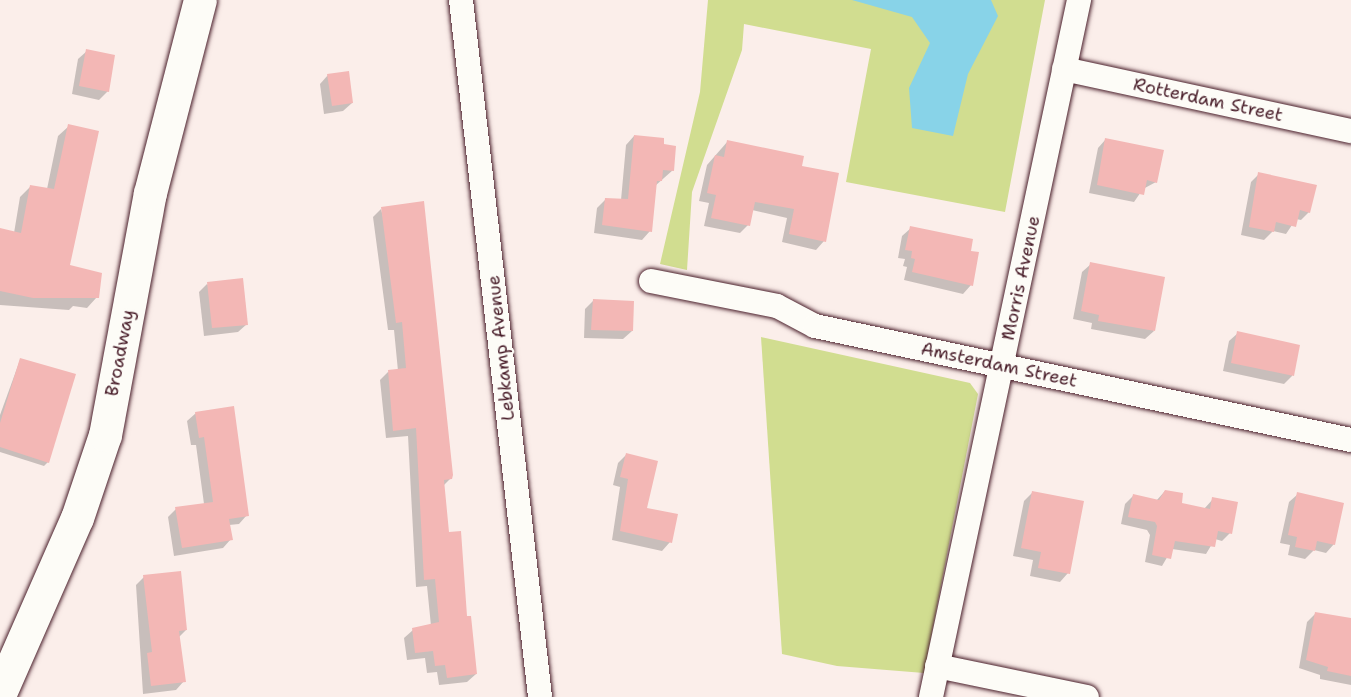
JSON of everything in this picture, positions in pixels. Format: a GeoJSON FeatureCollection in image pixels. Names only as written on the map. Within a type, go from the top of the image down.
{"type":"FeatureCollection","features":[{"type":"Feature","properties":{"kind":"main road","name":"Broadway"},"geometry":{"type":"LineString","coordinates":[[0,693],[77,518],[105,435],[150,193],[200,0]]}},
{"type":"Feature","properties":{"kind":"street","name":"Lebkamp Avenue"},"geometry":{"type":"LineString","coordinates":[[461,0],[540,697]]}},
{"type":"Feature","properties":{"kind":"street","name":"Morris Avenue"},"geometry":{"type":"LineString","coordinates":[[931,697],[1079,0]]}},
{"type":"Feature","properties":{"kind":"street","name":"Rotterdam Street"},"geometry":{"type":"LineString","coordinates":[[1064,69],[1351,130]]}},
{"type":"Feature","properties":{"kind":"street","name":"Amsterdam Street"},"geometry":{"type":"LineString","coordinates":[[651,281],[777,306],[815,326],[1351,440]]}},
{"type":"Feature","properties":{"kind":"street"},"geometry":{"type":"LineString","coordinates":[[937,666],[1087,697]]}},
{"type":"Feature","properties":{"kind":"green space"},"geometry":{"type":"Polygon","coordinates":[[[708,0],[1045,0],[1005,212],[846,182],[871,49],[744,24],[742,50],[692,192],[687,270],[660,264],[700,92],[708,0]]]}},
{"type":"Feature","properties":{"kind":"green space"},"geometry":{"type":"Polygon","coordinates":[[[761,337],[970,383],[978,394],[924,673],[837,666],[782,654],[761,337]]]}},
{"type":"Feature","properties":{"kind":"water"},"geometry":{"type":"Polygon","coordinates":[[[852,0],[991,0],[998,16],[968,74],[953,136],[912,128],[909,88],[930,43],[912,17],[852,0]]]}},
{"type":"Feature","properties":{"kind":"building"},"geometry":{"type":"Polygon","coordinates":[[[86,49],[115,55],[109,92],[79,86],[86,49]]]}},
{"type":"Feature","properties":{"kind":"building"},"geometry":{"type":"Polygon","coordinates":[[[349,71],[353,103],[332,106],[327,74],[349,71]]]}},
{"type":"Feature","properties":{"kind":"building"},"geometry":{"type":"Polygon","coordinates":[[[68,124],[99,131],[70,265],[102,273],[99,298],[33,298],[0,291],[0,228],[21,233],[30,185],[54,189],[68,124]]]}},
{"type":"Feature","properties":{"kind":"building"},"geometry":{"type":"Polygon","coordinates":[[[634,135],[664,138],[664,144],[676,146],[674,171],[663,170],[662,181],[657,181],[652,232],[602,225],[605,198],[628,199],[634,135]]]}},
{"type":"Feature","properties":{"kind":"building"},"geometry":{"type":"Polygon","coordinates":[[[1105,138],[1164,150],[1157,183],[1147,180],[1144,195],[1097,185],[1105,138]]]}},
{"type":"Feature","properties":{"kind":"building"},"geometry":{"type":"Polygon","coordinates":[[[727,140],[804,156],[802,166],[839,173],[826,242],[789,234],[794,209],[755,202],[750,226],[711,218],[716,195],[707,193],[715,155],[724,157],[727,140]]]}},
{"type":"Feature","properties":{"kind":"building"},"geometry":{"type":"Polygon","coordinates":[[[1258,172],[1317,185],[1310,213],[1300,210],[1296,227],[1276,222],[1274,232],[1249,227],[1258,172]]]}},
{"type":"Feature","properties":{"kind":"building"},"geometry":{"type":"Polygon","coordinates":[[[424,201],[453,475],[452,479],[444,480],[449,532],[461,531],[467,616],[471,616],[477,674],[447,678],[445,665],[435,666],[433,651],[415,653],[412,628],[439,622],[435,579],[424,580],[416,428],[393,431],[388,370],[406,368],[402,322],[396,323],[381,207],[424,201]]]}},
{"type":"Feature","properties":{"kind":"building"},"geometry":{"type":"Polygon","coordinates":[[[910,226],[973,239],[971,251],[979,252],[973,286],[912,272],[915,259],[911,258],[912,251],[905,250],[910,226]]]}},
{"type":"Feature","properties":{"kind":"building"},"geometry":{"type":"Polygon","coordinates":[[[1090,262],[1165,277],[1155,331],[1098,321],[1099,315],[1081,311],[1090,262]]]}},
{"type":"Feature","properties":{"kind":"building"},"geometry":{"type":"Polygon","coordinates":[[[243,278],[248,325],[212,328],[207,282],[243,278]]]}},
{"type":"Feature","properties":{"kind":"building"},"geometry":{"type":"Polygon","coordinates":[[[593,299],[634,301],[633,331],[591,330],[593,299]]]}},
{"type":"Feature","properties":{"kind":"building"},"geometry":{"type":"Polygon","coordinates":[[[1237,331],[1300,345],[1294,376],[1231,363],[1237,331]]]}},
{"type":"Feature","properties":{"kind":"building"},"geometry":{"type":"Polygon","coordinates":[[[20,358],[76,374],[49,463],[0,447],[0,423],[20,358]]]}},
{"type":"Feature","properties":{"kind":"building"},"geometry":{"type":"Polygon","coordinates":[[[234,406],[249,516],[229,519],[233,540],[182,548],[175,507],[213,502],[204,437],[199,438],[195,412],[234,406]]]}},
{"type":"Feature","properties":{"kind":"building"},"geometry":{"type":"Polygon","coordinates":[[[626,453],[658,461],[647,508],[678,514],[672,543],[620,531],[628,479],[620,477],[626,453]]]}},
{"type":"Feature","properties":{"kind":"building"},"geometry":{"type":"Polygon","coordinates":[[[1165,490],[1183,493],[1182,503],[1210,509],[1212,497],[1238,502],[1232,534],[1218,531],[1215,547],[1175,541],[1171,559],[1152,555],[1157,526],[1155,522],[1128,517],[1133,494],[1159,500],[1165,490]]]}},
{"type":"Feature","properties":{"kind":"building"},"geometry":{"type":"Polygon","coordinates":[[[1032,491],[1084,501],[1070,574],[1038,568],[1041,552],[1021,548],[1032,491]]]}},
{"type":"Feature","properties":{"kind":"building"},"geometry":{"type":"Polygon","coordinates":[[[1297,492],[1344,503],[1335,545],[1317,541],[1315,551],[1295,547],[1297,537],[1288,535],[1297,492]]]}},
{"type":"Feature","properties":{"kind":"building"},"geometry":{"type":"Polygon","coordinates":[[[181,571],[187,630],[179,631],[186,682],[151,686],[147,653],[152,652],[143,575],[181,571]]]}},
{"type":"Feature","properties":{"kind":"building"},"geometry":{"type":"Polygon","coordinates":[[[1315,612],[1351,618],[1351,676],[1327,671],[1328,667],[1306,660],[1315,612]]]}}]}
